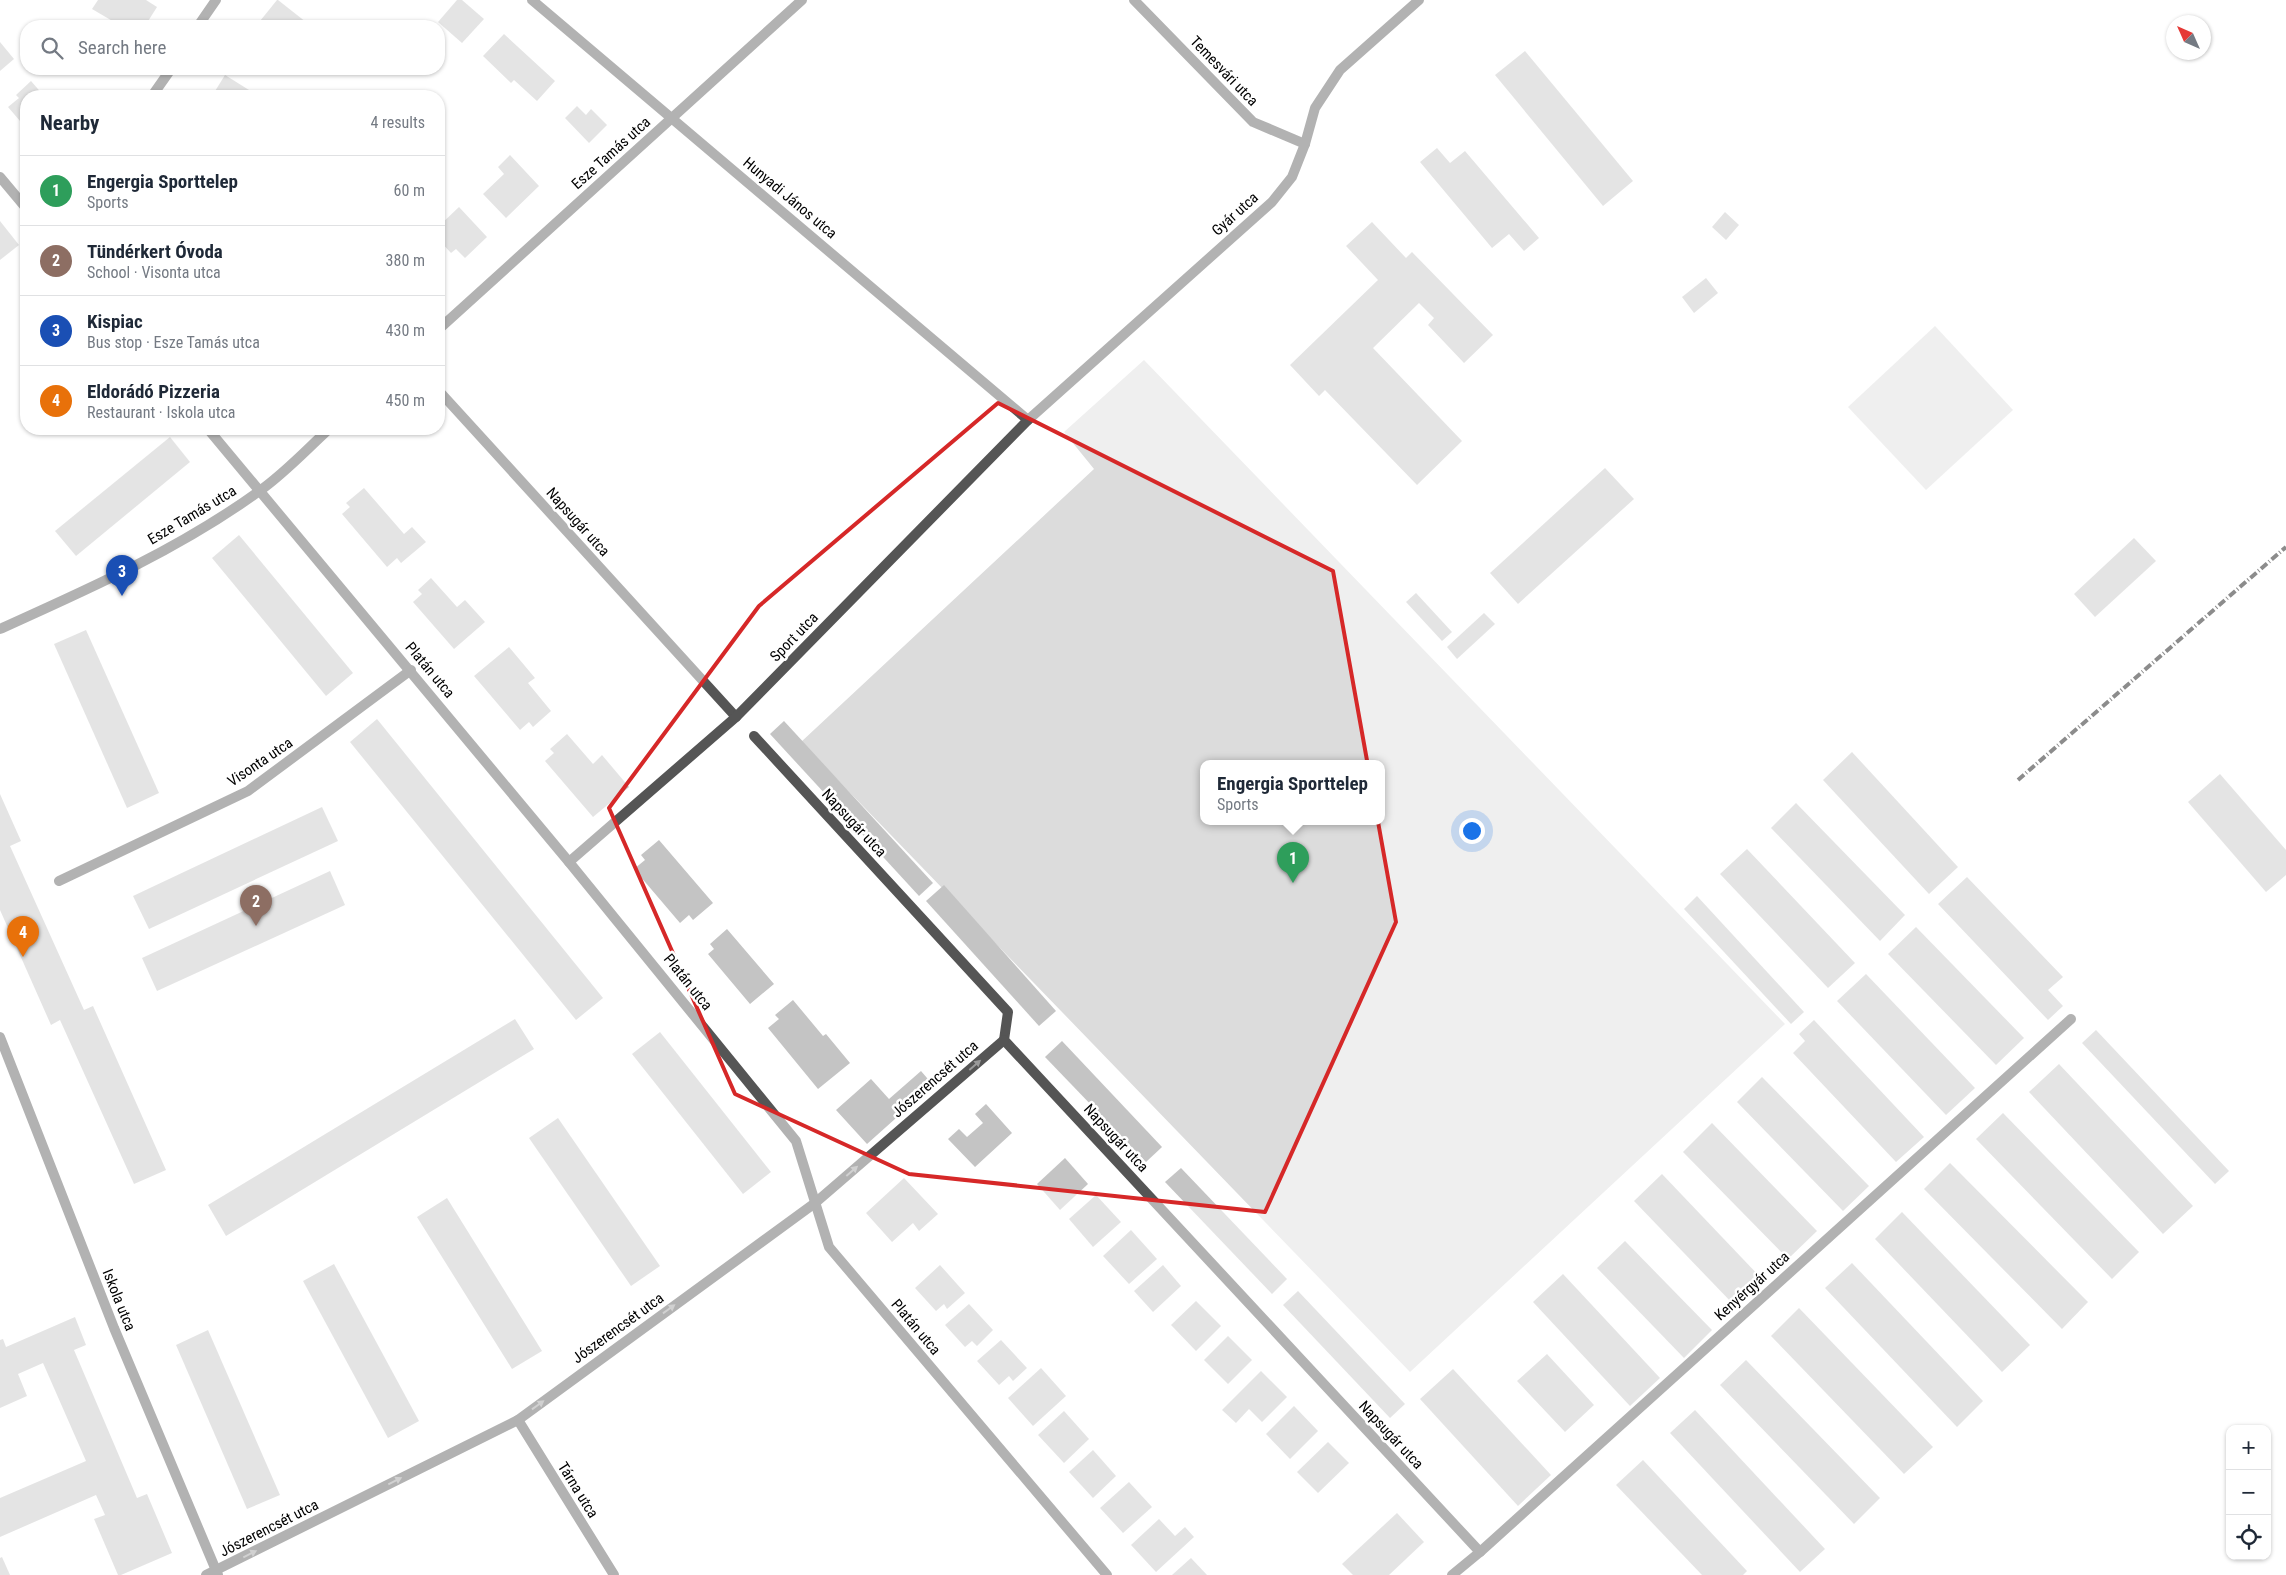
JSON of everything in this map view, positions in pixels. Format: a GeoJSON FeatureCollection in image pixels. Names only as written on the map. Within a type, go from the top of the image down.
{"type":"FeatureCollection","features":[{"type":"Feature","properties":{"kind":"street"},"geometry":{"type":"LineString","coordinates":[[202,20],[216,0]]}},
{"type":"Feature","properties":{"kind":"street","name":"Hunyadi János utca"},"geometry":{"type":"LineString","coordinates":[[532,0],[673,117],[1028,420]]}},
{"type":"Feature","properties":{"kind":"street","name":"Esze Tamás utca"},"geometry":{"type":"LineString","coordinates":[[445,324],[802,0]]}},
{"type":"Feature","properties":{"kind":"street","name":"Temesvári utca"},"geometry":{"type":"LineString","coordinates":[[1134,0],[1253,122],[1305,144]]}},
{"type":"Feature","properties":{"kind":"street","name":"Gyár utca"},"geometry":{"type":"LineString","coordinates":[[1028,420],[1272,202],[1292,177],[1305,144],[1314,108],[1340,70],[1419,0]]}},
{"type":"Feature","properties":{"kind":"street"},"geometry":{"type":"LineString","coordinates":[[156,90],[166,75]]}},
{"type":"Feature","properties":{"kind":"street"},"geometry":{"type":"LineString","coordinates":[[0,177],[20,201]]}},
{"type":"Feature","properties":{"kind":"street","name":"Napsugár utca"},"geometry":{"type":"LineString","coordinates":[[445,398],[736,717]]}},
{"type":"Feature","properties":{"kind":"street","name":"Sport utca"},"geometry":{"type":"LineString","coordinates":[[569,862],[736,717],[1028,420]]}},
{"type":"Feature","properties":{"kind":"street","name":"Platán utca"},"geometry":{"type":"LineString","coordinates":[[213,435],[411,670],[796,1141],[829,1247],[1107,1575]]}},
{"type":"Feature","properties":{"kind":"street","name":"Esze Tamás utca"},"geometry":{"type":"LineString","coordinates":[[0,629],[108,580],[210,524],[260,491],[322,435]]}},
{"type":"Feature","properties":{"kind":"street","name":"Visonta utca"},"geometry":{"type":"LineString","coordinates":[[60,882],[248,791],[411,670]]}},
{"type":"Feature","properties":{"kind":"street","name":"Napsugár utca"},"geometry":{"type":"LineString","coordinates":[[754,736],[1008,1012],[1004,1040],[1480,1552]]}},
{"type":"Feature","properties":{"kind":"street","name":"Kenyérgyár utca"},"geometry":{"type":"LineString","coordinates":[[1452,1575],[1480,1552],[2071,1019]]}},
{"type":"Feature","properties":{"kind":"street","name":"Iskola utca"},"geometry":{"type":"LineString","coordinates":[[0,1037],[213,1574]]}},
{"type":"Feature","properties":{"kind":"street","name":"Jószerencsét utca"},"geometry":{"type":"LineString","coordinates":[[213,1574],[518,1420],[815,1203],[1004,1040]]}},
{"type":"Feature","properties":{"kind":"street","name":"Tárna utca"},"geometry":{"type":"LineString","coordinates":[[518,1420],[614,1575]]}},
{"type":"Feature","properties":{"kind":"highlighted area"},"geometry":{"type":"Polygon","coordinates":[[[998,403],[1333,571],[1396,922],[1265,1212],[909,1174],[735,1094],[609,808],[759,606],[998,403]]]}},
{"type":"Feature","properties":{"kind":"shaded area"},"geometry":{"type":"Polygon","coordinates":[[[1935,326],[2013,410],[1926,490],[1848,407],[1935,326]]]}},
{"type":"Feature","properties":{"kind":"shaded area"},"geometry":{"type":"Polygon","coordinates":[[[1144,360],[1785,1024],[1410,1372],[801,742],[1094,469],[1064,432],[1144,360]]]}},
{"type":"Feature","properties":{"kind":"building"},"geometry":{"type":"Polygon","coordinates":[[[98,0],[146,0],[157,7],[149,20],[111,20],[92,9],[98,0]]]}},
{"type":"Feature","properties":{"kind":"building"},"geometry":{"type":"Polygon","coordinates":[[[278,0],[303,20],[261,20],[278,0]]]}},
{"type":"Feature","properties":{"kind":"building"},"geometry":{"type":"Polygon","coordinates":[[[457,0],[462,0],[484,19],[462,43],[445,28],[445,20],[440,20],[457,0]]]}},
{"type":"Feature","properties":{"kind":"building"},"geometry":{"type":"Polygon","coordinates":[[[504,34],[555,81],[537,101],[514,80],[511,83],[483,56],[504,34]]]}},
{"type":"Feature","properties":{"kind":"building"},"geometry":{"type":"Polygon","coordinates":[[[0,42],[14,59],[0,71],[0,42]]]}},
{"type":"Feature","properties":{"kind":"building"},"geometry":{"type":"Polygon","coordinates":[[[1525,51],[1633,181],[1603,206],[1495,75],[1525,51]]]}},
{"type":"Feature","properties":{"kind":"building"},"geometry":{"type":"Polygon","coordinates":[[[225,75],[249,90],[216,90],[225,75]]]}},
{"type":"Feature","properties":{"kind":"building"},"geometry":{"type":"Polygon","coordinates":[[[31,81],[39,90],[21,90],[31,81]]]}},
{"type":"Feature","properties":{"kind":"building"},"geometry":{"type":"Polygon","coordinates":[[[20,91],[20,121],[8,107],[19,98],[16,95],[20,91]]]}},
{"type":"Feature","properties":{"kind":"building"},"geometry":{"type":"Polygon","coordinates":[[[577,106],[586,115],[591,109],[607,125],[589,143],[565,118],[577,106]]]}},
{"type":"Feature","properties":{"kind":"building"},"geometry":{"type":"Polygon","coordinates":[[[1437,148],[1450,163],[1465,151],[1539,238],[1524,251],[1509,234],[1492,248],[1420,162],[1437,148]]]}},
{"type":"Feature","properties":{"kind":"building"},"geometry":{"type":"Polygon","coordinates":[[[510,155],[539,186],[506,218],[483,194],[504,174],[498,167],[510,155]]]}},
{"type":"Feature","properties":{"kind":"building"},"geometry":{"type":"Polygon","coordinates":[[[459,207],[487,237],[465,258],[456,249],[451,253],[445,246],[445,220],[459,207]]]}},
{"type":"Feature","properties":{"kind":"building"},"geometry":{"type":"Polygon","coordinates":[[[1725,212],[1739,225],[1726,240],[1712,227],[1725,212]]]}},
{"type":"Feature","properties":{"kind":"building"},"geometry":{"type":"Polygon","coordinates":[[[0,221],[19,245],[0,260],[0,221]]]}},
{"type":"Feature","properties":{"kind":"building"},"geometry":{"type":"Polygon","coordinates":[[[1372,222],[1406,258],[1412,252],[1493,335],[1464,363],[1428,325],[1434,318],[1419,303],[1373,348],[1462,441],[1417,485],[1325,390],[1319,396],[1290,365],[1378,280],[1346,246],[1372,222]]]}},
{"type":"Feature","properties":{"kind":"building"},"geometry":{"type":"Polygon","coordinates":[[[1706,278],[1718,293],[1694,313],[1682,297],[1706,278]]]}},
{"type":"Feature","properties":{"kind":"building"},"geometry":{"type":"Polygon","coordinates":[[[170,437],[190,462],[76,556],[55,531],[170,437]]]}},
{"type":"Feature","properties":{"kind":"building"},"geometry":{"type":"Polygon","coordinates":[[[1605,468],[1634,499],[1518,604],[1490,573],[1605,468]]]}},
{"type":"Feature","properties":{"kind":"building"},"geometry":{"type":"Polygon","coordinates":[[[364,488],[404,534],[412,527],[426,542],[401,563],[397,558],[387,567],[342,514],[350,507],[346,503],[364,488]]]}},
{"type":"Feature","properties":{"kind":"building"},"geometry":{"type":"Polygon","coordinates":[[[239,535],[353,673],[326,696],[212,558],[239,535]]]}},
{"type":"Feature","properties":{"kind":"building"},"geometry":{"type":"Polygon","coordinates":[[[2134,538],[2156,561],[2095,617],[2074,594],[2134,538]]]}},
{"type":"Feature","properties":{"kind":"building"},"geometry":{"type":"Polygon","coordinates":[[[431,578],[457,607],[465,600],[485,622],[454,649],[413,602],[422,594],[418,590],[431,578]]]}},
{"type":"Feature","properties":{"kind":"building"},"geometry":{"type":"Polygon","coordinates":[[[1416,593],[1452,632],[1442,641],[1406,602],[1416,593]]]}},
{"type":"Feature","properties":{"kind":"building"},"geometry":{"type":"Polygon","coordinates":[[[1484,613],[1495,624],[1457,659],[1447,647],[1484,613]]]}},
{"type":"Feature","properties":{"kind":"building"},"geometry":{"type":"Polygon","coordinates":[[[86,630],[159,793],[127,808],[54,644],[86,630]]]}},
{"type":"Feature","properties":{"kind":"building"},"geometry":{"type":"Polygon","coordinates":[[[509,647],[535,678],[528,683],[551,711],[533,727],[529,722],[520,730],[474,676],[509,647]]]}},
{"type":"Feature","properties":{"kind":"building"},"geometry":{"type":"Polygon","coordinates":[[[377,719],[603,998],[576,1020],[350,742],[377,719]]]}},
{"type":"Feature","properties":{"kind":"building"},"geometry":{"type":"Polygon","coordinates":[[[784,721],[933,883],[919,896],[770,734],[784,721]]]}},
{"type":"Feature","properties":{"kind":"building"},"geometry":{"type":"Polygon","coordinates":[[[567,734],[593,764],[602,755],[629,787],[593,817],[545,761],[554,753],[550,749],[567,734]]]}},
{"type":"Feature","properties":{"kind":"building"},"geometry":{"type":"Polygon","coordinates":[[[1852,752],[1958,867],[1929,894],[1823,780],[1852,752]]]}},
{"type":"Feature","properties":{"kind":"building"},"geometry":{"type":"Polygon","coordinates":[[[2220,774],[2286,850],[2286,875],[2266,892],[2188,802],[2220,774]]]}},
{"type":"Feature","properties":{"kind":"building"},"geometry":{"type":"Polygon","coordinates":[[[0,794],[21,841],[10,846],[84,1010],[93,1006],[166,1170],[134,1184],[60,1020],[51,1025],[0,910],[0,794]]]}},
{"type":"Feature","properties":{"kind":"building"},"geometry":{"type":"Polygon","coordinates":[[[1796,803],[1905,915],[1880,941],[1771,828],[1796,803]]]}},
{"type":"Feature","properties":{"kind":"building"},"geometry":{"type":"Polygon","coordinates":[[[322,807],[338,841],[149,929],[133,896],[322,807]]]}},
{"type":"Feature","properties":{"kind":"building"},"geometry":{"type":"Polygon","coordinates":[[[659,840],[713,903],[693,920],[689,915],[680,923],[634,869],[645,860],[641,855],[659,840]]]}},
{"type":"Feature","properties":{"kind":"building"},"geometry":{"type":"Polygon","coordinates":[[[1747,849],[1855,963],[1828,988],[1720,874],[1747,849]]]}},
{"type":"Feature","properties":{"kind":"building"},"geometry":{"type":"Polygon","coordinates":[[[330,871],[345,905],[157,991],[142,958],[330,871]]]}},
{"type":"Feature","properties":{"kind":"building"},"geometry":{"type":"Polygon","coordinates":[[[1967,877],[2063,977],[2048,990],[2063,1006],[2048,1020],[1938,904],[1967,877]]]}},
{"type":"Feature","properties":{"kind":"building"},"geometry":{"type":"Polygon","coordinates":[[[944,885],[1056,1011],[1039,1026],[926,901],[944,885]]]}},
{"type":"Feature","properties":{"kind":"building"},"geometry":{"type":"Polygon","coordinates":[[[1697,896],[1804,1012],[1791,1024],[1684,909],[1697,896]]]}},
{"type":"Feature","properties":{"kind":"building"},"geometry":{"type":"Polygon","coordinates":[[[1916,927],[2024,1038],[1996,1065],[1888,954],[1916,927]]]}},
{"type":"Feature","properties":{"kind":"building"},"geometry":{"type":"Polygon","coordinates":[[[727,929],[774,984],[750,1004],[708,954],[714,949],[710,944],[727,929]]]}},
{"type":"Feature","properties":{"kind":"building"},"geometry":{"type":"Polygon","coordinates":[[[1866,974],[1975,1088],[1946,1115],[1837,1001],[1866,974]]]}},
{"type":"Feature","properties":{"kind":"building"},"geometry":{"type":"Polygon","coordinates":[[[793,1000],[823,1036],[826,1034],[850,1063],[818,1089],[768,1028],[779,1019],[775,1015],[793,1000]]]}},
{"type":"Feature","properties":{"kind":"building"},"geometry":{"type":"Polygon","coordinates":[[[515,1019],[534,1049],[226,1236],[208,1205],[515,1019]]]}},
{"type":"Feature","properties":{"kind":"building"},"geometry":{"type":"Polygon","coordinates":[[[1814,1020],[1924,1137],[1896,1162],[1793,1053],[1805,1041],[1799,1034],[1814,1020]]]}},
{"type":"Feature","properties":{"kind":"building"},"geometry":{"type":"Polygon","coordinates":[[[2096,1030],[2229,1171],[2215,1184],[2082,1043],[2096,1030]]]}},
{"type":"Feature","properties":{"kind":"building"},"geometry":{"type":"Polygon","coordinates":[[[660,1032],[771,1172],[743,1194],[632,1054],[660,1032]]]}},
{"type":"Feature","properties":{"kind":"building"},"geometry":{"type":"Polygon","coordinates":[[[1062,1041],[1162,1147],[1146,1162],[1045,1057],[1062,1041]]]}},
{"type":"Feature","properties":{"kind":"building"},"geometry":{"type":"Polygon","coordinates":[[[2059,1064],[2193,1206],[2163,1234],[2029,1092],[2059,1064]]]}},
{"type":"Feature","properties":{"kind":"building"},"geometry":{"type":"Polygon","coordinates":[[[921,1071],[933,1085],[867,1144],[836,1110],[871,1079],[889,1099],[921,1071]]]}},
{"type":"Feature","properties":{"kind":"building"},"geometry":{"type":"Polygon","coordinates":[[[1762,1077],[1869,1186],[1843,1211],[1737,1102],[1762,1077]]]}},
{"type":"Feature","properties":{"kind":"building"},"geometry":{"type":"Polygon","coordinates":[[[986,1104],[1012,1133],[975,1167],[948,1139],[959,1129],[967,1137],[983,1123],[975,1114],[986,1104]]]}},
{"type":"Feature","properties":{"kind":"building"},"geometry":{"type":"Polygon","coordinates":[[[2003,1113],[2139,1252],[2112,1279],[1976,1139],[2003,1113]]]}},
{"type":"Feature","properties":{"kind":"building"},"geometry":{"type":"Polygon","coordinates":[[[558,1118],[660,1266],[631,1286],[529,1138],[558,1118]]]}},
{"type":"Feature","properties":{"kind":"building"},"geometry":{"type":"Polygon","coordinates":[[[1712,1123],[1817,1231],[1788,1259],[1683,1152],[1712,1123]]]}},
{"type":"Feature","properties":{"kind":"building"},"geometry":{"type":"Polygon","coordinates":[[[1065,1158],[1088,1184],[1060,1210],[1037,1184],[1065,1158]]]}},
{"type":"Feature","properties":{"kind":"building"},"geometry":{"type":"Polygon","coordinates":[[[1950,1163],[2088,1302],[2062,1329],[1924,1189],[1950,1163]]]}},
{"type":"Feature","properties":{"kind":"building"},"geometry":{"type":"Polygon","coordinates":[[[1181,1168],[1287,1279],[1272,1294],[1165,1182],[1181,1168]]]}},
{"type":"Feature","properties":{"kind":"building"},"geometry":{"type":"Polygon","coordinates":[[[1662,1174],[1762,1279],[1734,1305],[1634,1201],[1662,1174]]]}},
{"type":"Feature","properties":{"kind":"building"},"geometry":{"type":"Polygon","coordinates":[[[904,1178],[938,1214],[919,1231],[913,1223],[892,1242],[866,1213],[904,1178]]]}},
{"type":"Feature","properties":{"kind":"building"},"geometry":{"type":"Polygon","coordinates":[[[1096,1195],[1121,1222],[1093,1247],[1069,1219],[1096,1195]]]}},
{"type":"Feature","properties":{"kind":"building"},"geometry":{"type":"Polygon","coordinates":[[[447,1198],[542,1351],[512,1369],[417,1217],[447,1198]]]}},
{"type":"Feature","properties":{"kind":"building"},"geometry":{"type":"Polygon","coordinates":[[[1902,1212],[2030,1345],[2002,1372],[1875,1239],[1902,1212]]]}},
{"type":"Feature","properties":{"kind":"building"},"geometry":{"type":"Polygon","coordinates":[[[1131,1230],[1157,1259],[1129,1284],[1103,1256],[1131,1230]]]}},
{"type":"Feature","properties":{"kind":"building"},"geometry":{"type":"Polygon","coordinates":[[[1625,1241],[1712,1330],[1684,1358],[1597,1268],[1625,1241]]]}},
{"type":"Feature","properties":{"kind":"building"},"geometry":{"type":"Polygon","coordinates":[[[1852,1263],[1983,1401],[1957,1427],[1825,1288],[1852,1263]]]}},
{"type":"Feature","properties":{"kind":"building"},"geometry":{"type":"Polygon","coordinates":[[[334,1264],[419,1421],[388,1438],[303,1281],[334,1264]]]}},
{"type":"Feature","properties":{"kind":"building"},"geometry":{"type":"Polygon","coordinates":[[[940,1265],[965,1293],[947,1309],[944,1304],[936,1311],[915,1288],[940,1265]]]}},
{"type":"Feature","properties":{"kind":"building"},"geometry":{"type":"Polygon","coordinates":[[[1163,1265],[1181,1286],[1153,1312],[1134,1291],[1163,1265]]]}},
{"type":"Feature","properties":{"kind":"building"},"geometry":{"type":"Polygon","coordinates":[[[1563,1274],[1660,1378],[1630,1406],[1533,1302],[1563,1274]]]}},
{"type":"Feature","properties":{"kind":"building"},"geometry":{"type":"Polygon","coordinates":[[[1298,1291],[1405,1404],[1390,1418],[1283,1305],[1298,1291]]]}},
{"type":"Feature","properties":{"kind":"building"},"geometry":{"type":"Polygon","coordinates":[[[1196,1301],[1221,1326],[1196,1351],[1171,1325],[1196,1301]]]}},
{"type":"Feature","properties":{"kind":"building"},"geometry":{"type":"Polygon","coordinates":[[[969,1304],[993,1330],[977,1346],[972,1341],[965,1347],[945,1325],[969,1304]]]}},
{"type":"Feature","properties":{"kind":"building"},"geometry":{"type":"Polygon","coordinates":[[[1799,1308],[1933,1447],[1904,1474],[1771,1336],[1799,1308]]]}},
{"type":"Feature","properties":{"kind":"building"},"geometry":{"type":"Polygon","coordinates":[[[75,1317],[86,1345],[74,1350],[137,1498],[147,1494],[172,1553],[121,1575],[118,1575],[94,1519],[105,1515],[96,1495],[0,1537],[0,1498],[86,1461],[43,1363],[18,1374],[27,1396],[0,1408],[0,1340],[3,1339],[6,1347],[75,1317]]]}},
{"type":"Feature","properties":{"kind":"building"},"geometry":{"type":"Polygon","coordinates":[[[208,1330],[280,1495],[247,1509],[176,1345],[208,1330]]]}},
{"type":"Feature","properties":{"kind":"building"},"geometry":{"type":"Polygon","coordinates":[[[1228,1336],[1252,1360],[1228,1384],[1204,1360],[1228,1336]]]}},
{"type":"Feature","properties":{"kind":"building"},"geometry":{"type":"Polygon","coordinates":[[[1001,1340],[1027,1368],[1013,1381],[1009,1376],[999,1385],[977,1361],[1001,1340]]]}},
{"type":"Feature","properties":{"kind":"building"},"geometry":{"type":"Polygon","coordinates":[[[1547,1354],[1594,1405],[1565,1432],[1517,1381],[1547,1354]]]}},
{"type":"Feature","properties":{"kind":"building"},"geometry":{"type":"Polygon","coordinates":[[[1746,1360],[1880,1498],[1854,1524],[1720,1385],[1746,1360]]]}},
{"type":"Feature","properties":{"kind":"building"},"geometry":{"type":"Polygon","coordinates":[[[1041,1368],[1066,1396],[1033,1426],[1008,1398],[1041,1368]]]}},
{"type":"Feature","properties":{"kind":"building"},"geometry":{"type":"Polygon","coordinates":[[[1453,1369],[1551,1475],[1518,1506],[1420,1399],[1453,1369]]]}},
{"type":"Feature","properties":{"kind":"building"},"geometry":{"type":"Polygon","coordinates":[[[1261,1371],[1287,1397],[1262,1422],[1249,1409],[1236,1423],[1222,1410],[1261,1371]]]}},
{"type":"Feature","properties":{"kind":"building"},"geometry":{"type":"Polygon","coordinates":[[[1294,1406],[1318,1431],[1290,1459],[1266,1434],[1294,1406]]]}},
{"type":"Feature","properties":{"kind":"building"},"geometry":{"type":"Polygon","coordinates":[[[1695,1410],[1825,1549],[1800,1572],[1670,1433],[1695,1410]]]}},
{"type":"Feature","properties":{"kind":"building"},"geometry":{"type":"Polygon","coordinates":[[[1064,1411],[1089,1439],[1064,1463],[1038,1435],[1064,1411]]]}},
{"type":"Feature","properties":{"kind":"building"},"geometry":{"type":"Polygon","coordinates":[[[1328,1442],[1349,1463],[1318,1493],[1297,1472],[1328,1442]]]}},
{"type":"Feature","properties":{"kind":"building"},"geometry":{"type":"Polygon","coordinates":[[[1093,1450],[1116,1476],[1093,1498],[1069,1472],[1093,1450]]]}},
{"type":"Feature","properties":{"kind":"building"},"geometry":{"type":"Polygon","coordinates":[[[1643,1460],[1747,1571],[1743,1575],[1702,1575],[1616,1485],[1643,1460]]]}},
{"type":"Feature","properties":{"kind":"building"},"geometry":{"type":"Polygon","coordinates":[[[1129,1482],[1152,1507],[1123,1533],[1100,1508],[1129,1482]]]}},
{"type":"Feature","properties":{"kind":"building"},"geometry":{"type":"Polygon","coordinates":[[[1397,1513],[1424,1542],[1389,1575],[1353,1575],[1342,1564],[1397,1513]]]}},
{"type":"Feature","properties":{"kind":"building"},"geometry":{"type":"Polygon","coordinates":[[[1159,1519],[1175,1536],[1185,1527],[1194,1537],[1156,1572],[1131,1545],[1159,1519]]]}},
{"type":"Feature","properties":{"kind":"building"},"geometry":{"type":"Polygon","coordinates":[[[2,1557],[10,1575],[0,1575],[0,1558],[2,1557]]]}},
{"type":"Feature","properties":{"kind":"building"},"geometry":{"type":"Polygon","coordinates":[[[1191,1558],[1207,1575],[1172,1575],[1191,1558]]]}},
{"type":"Feature","properties":{"kind":"railway"},"geometry":{"type":"LineString","coordinates":[[2018,780],[2286,547]]}},
{"type":"Feature","properties":{"kind":"place","name":"Kispiac"},"geometry":{"type":"Point","coordinates":[122,596]}},
{"type":"Feature","properties":{"kind":"place","name":"Engergia Sporttelep"},"geometry":{"type":"Point","coordinates":[1293,883]}},
{"type":"Feature","properties":{"kind":"place","name":"Tündérkert Óvoda"},"geometry":{"type":"Point","coordinates":[256,926]}},
{"type":"Feature","properties":{"kind":"place","name":"Eldorádó Pizzeria"},"geometry":{"type":"Point","coordinates":[23,957]}}]}
